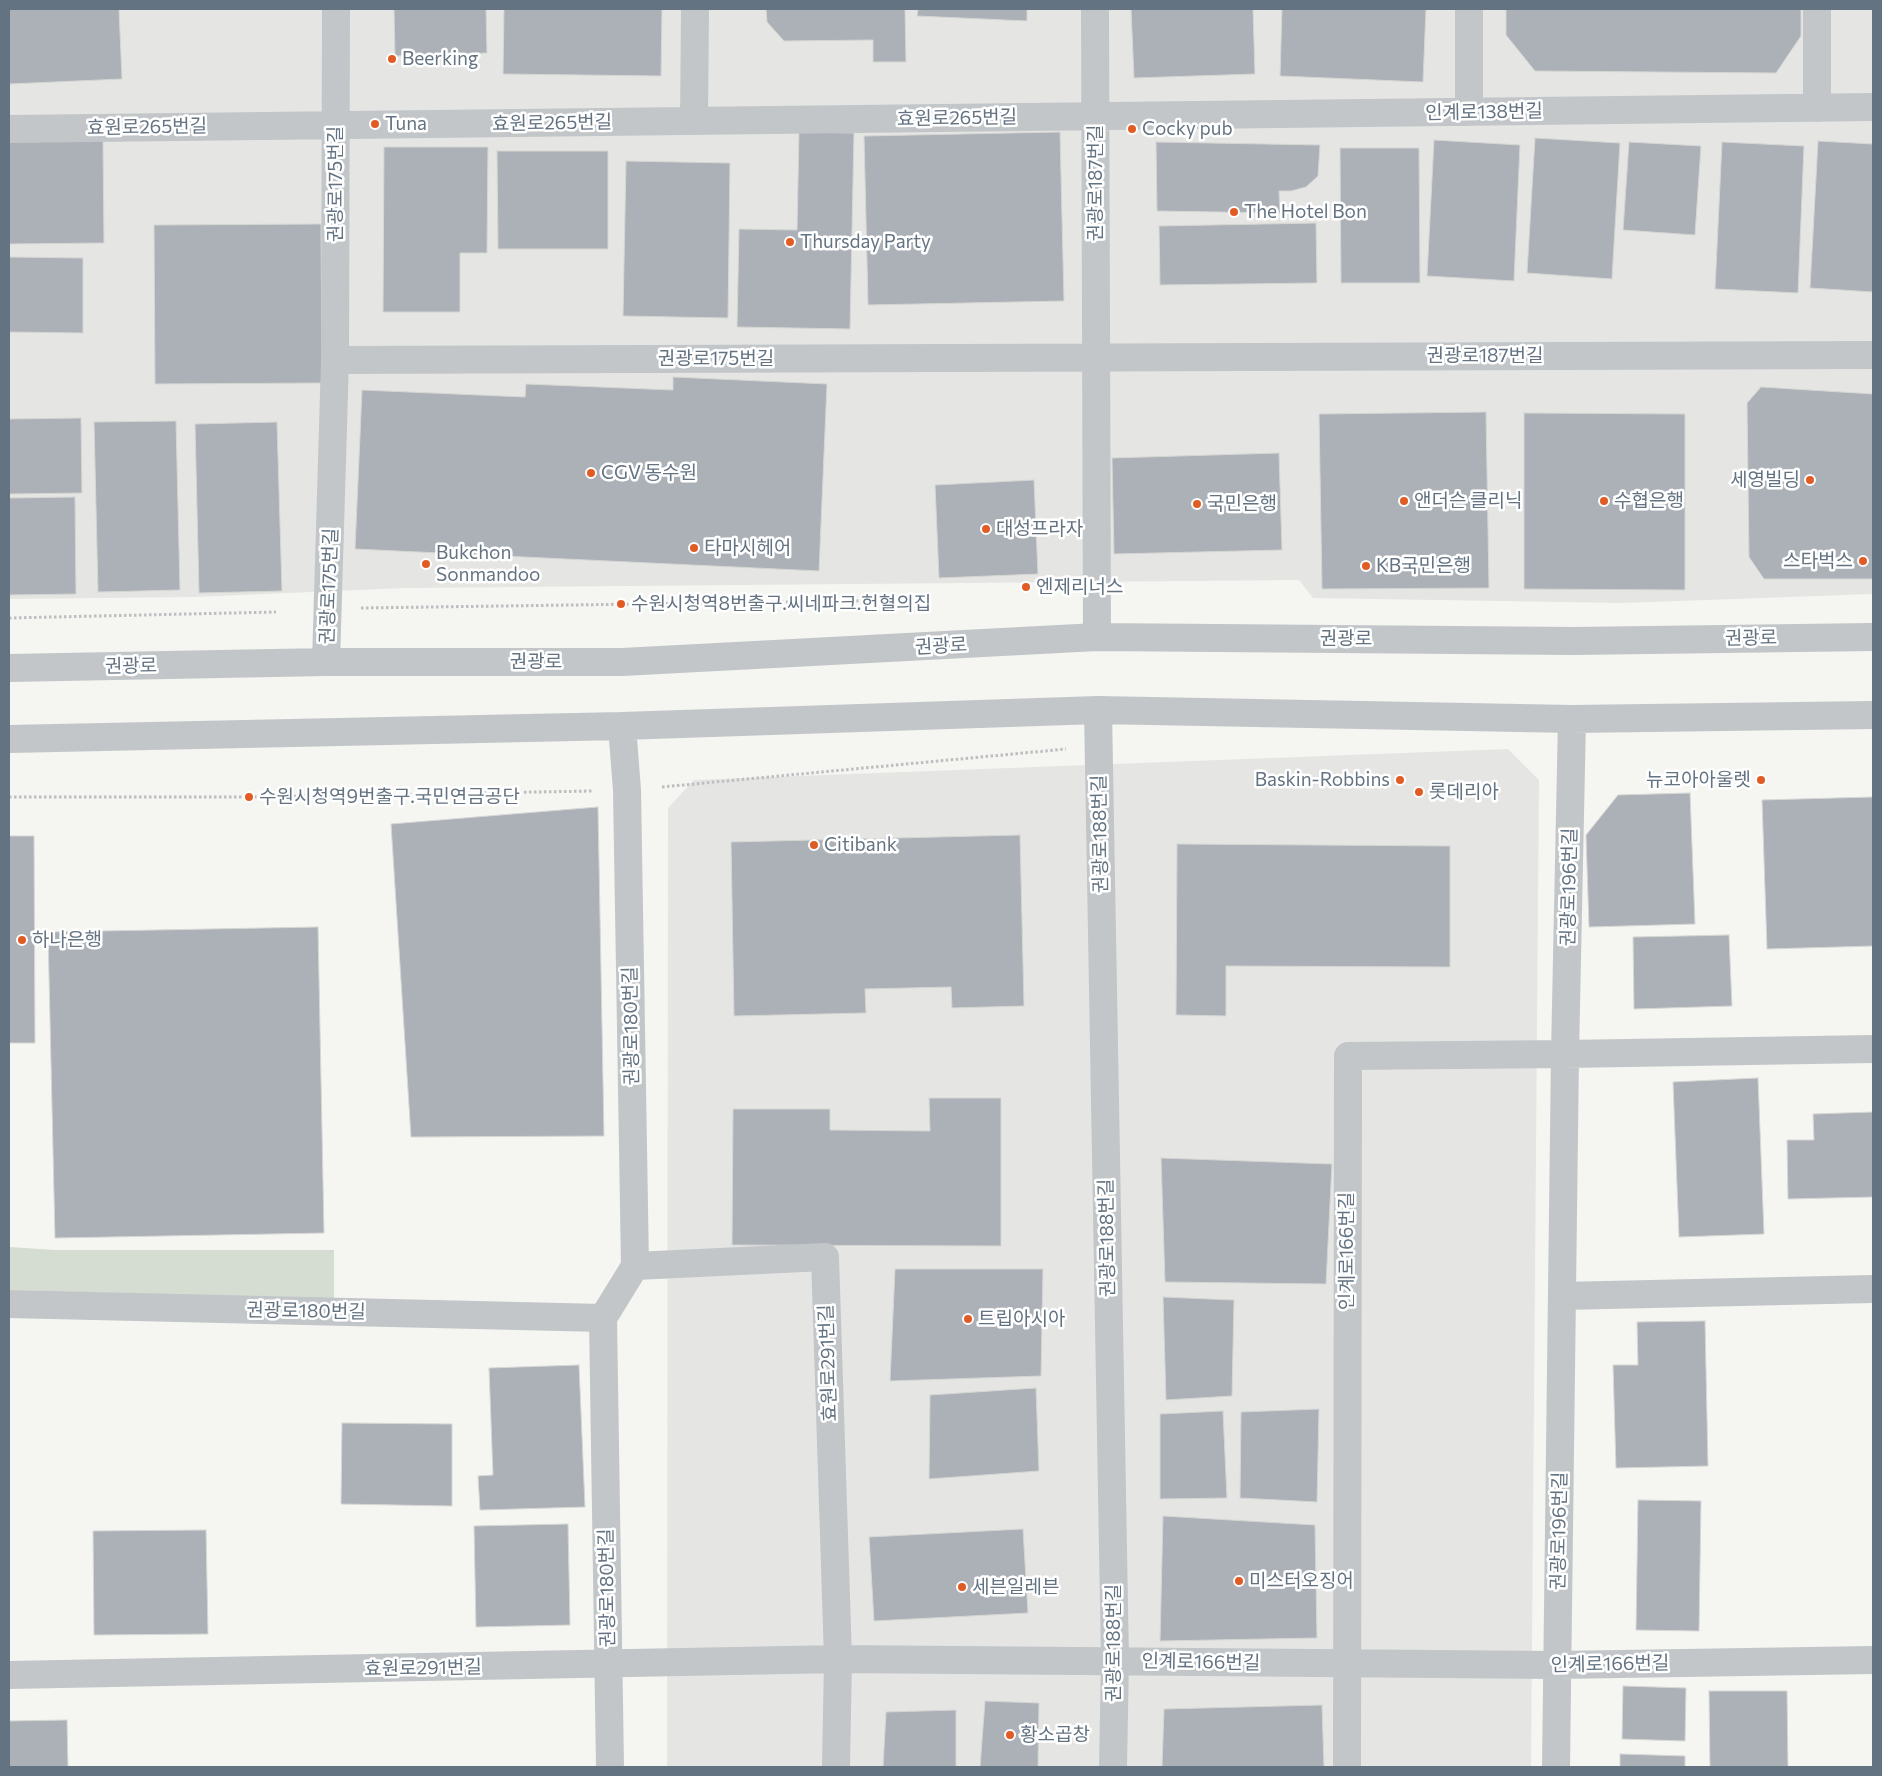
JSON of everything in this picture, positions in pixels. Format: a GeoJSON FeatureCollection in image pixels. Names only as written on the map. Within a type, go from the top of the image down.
{"type":"FeatureCollection","features":[{"type":"Feature","properties":{"kind":"street","name":"권광로175번길"},"geometry":{"type":"LineString","coordinates":[[326,662],[335,360],[336,9]]}},
{"type":"Feature","properties":{"kind":"street"},"geometry":{"type":"LineString","coordinates":[[694,121],[695,9]]}},
{"type":"Feature","properties":{"kind":"street","name":"권광로187번길"},"geometry":{"type":"LineString","coordinates":[[1095,9],[1097,637]]}},
{"type":"Feature","properties":{"kind":"street"},"geometry":{"type":"LineString","coordinates":[[1469,9],[1469,112]]}},
{"type":"Feature","properties":{"kind":"street"},"geometry":{"type":"LineString","coordinates":[[1817,9],[1817,108]]}},
{"type":"Feature","properties":{"kind":"street","name":"인계로138번길"},"geometry":{"type":"LineString","coordinates":[[1095,116],[1873,107]]}},
{"type":"Feature","properties":{"kind":"street","name":"효원로265번길"},"geometry":{"type":"LineString","coordinates":[[9,129],[1095,116]]}},
{"type":"Feature","properties":{"kind":"street","name":"권광로187번길"},"geometry":{"type":"LineString","coordinates":[[1096,357],[1873,355]]}},
{"type":"Feature","properties":{"kind":"street","name":"권광로175번길"},"geometry":{"type":"LineString","coordinates":[[335,360],[1096,357]]}},
{"type":"Feature","properties":{"kind":"street","name":"권광로"},"geometry":{"type":"LineString","coordinates":[[9,668],[326,662],[622,662],[1097,637],[1574,641],[1873,637]]}},
{"type":"Feature","properties":{"kind":"street"},"geometry":{"type":"LineString","coordinates":[[9,739],[622,726],[1098,710],[1572,719],[1873,715]]}},
{"type":"Feature","properties":{"kind":"street","name":"권광로188번길"},"geometry":{"type":"LineString","coordinates":[[1098,710],[1115,1660],[1113,1767]]}},
{"type":"Feature","properties":{"kind":"street","name":"권광로196번길"},"geometry":{"type":"LineString","coordinates":[[1556,1767],[1565,1054],[1572,719]]}},
{"type":"Feature","properties":{"kind":"street","name":"권광로180번길"},"geometry":{"type":"LineString","coordinates":[[622,726],[627,790],[635,1266]]}},
{"type":"Feature","properties":{"kind":"street"},"geometry":{"type":"LineString","coordinates":[[1565,1054],[1873,1049]]}},
{"type":"Feature","properties":{"kind":"street","name":"인계로166번길"},"geometry":{"type":"LineString","coordinates":[[1347,1767],[1348,1056],[1565,1054]]}},
{"type":"Feature","properties":{"kind":"street","name":"효원로291번길"},"geometry":{"type":"LineString","coordinates":[[635,1266],[825,1257],[838,1659]]}},
{"type":"Feature","properties":{"kind":"street"},"geometry":{"type":"LineString","coordinates":[[603,1318],[635,1266]]}},
{"type":"Feature","properties":{"kind":"street"},"geometry":{"type":"LineString","coordinates":[[1562,1296],[1873,1289]]}},
{"type":"Feature","properties":{"kind":"street","name":"권광로180번길"},"geometry":{"type":"LineString","coordinates":[[9,1304],[603,1318],[610,1767]]}},
{"type":"Feature","properties":{"kind":"street"},"geometry":{"type":"LineString","coordinates":[[836,1767],[838,1659]]}},
{"type":"Feature","properties":{"kind":"street","name":"효원로291번길"},"geometry":{"type":"LineString","coordinates":[[9,1676],[838,1659],[1115,1660]]}},
{"type":"Feature","properties":{"kind":"street","name":"인계로166번길"},"geometry":{"type":"LineString","coordinates":[[1115,1660],[1148,1663],[1557,1665],[1873,1660]]}},
{"type":"Feature","properties":{"kind":"path"},"geometry":{"type":"LineString","coordinates":[[358,608],[918,600]]}},
{"type":"Feature","properties":{"kind":"path"},"geometry":{"type":"LineString","coordinates":[[9,618],[276,612]]}},
{"type":"Feature","properties":{"kind":"path"},"geometry":{"type":"LineString","coordinates":[[9,797],[239,797],[627,790],[1049,750],[1098,748]]}},
{"type":"Feature","properties":{"kind":"shaded area"},"geometry":{"type":"Polygon","coordinates":[[[9,9],[1873,9],[1873,594],[1622,603],[1313,598],[1299,580],[406,588],[194,597],[9,599],[9,9]]]}},
{"type":"Feature","properties":{"kind":"shaded area"},"geometry":{"type":"Polygon","coordinates":[[[1508,749],[1539,780],[1531,1767],[667,1767],[668,808],[694,780],[1508,749]]]}},
{"type":"Feature","properties":{"kind":"shaded area"},"geometry":{"type":"Polygon","coordinates":[[[9,1247],[55,1250],[334,1250],[334,1299],[9,1290],[9,1247]]]}},
{"type":"Feature","properties":{"kind":"building"},"geometry":{"type":"Polygon","coordinates":[[[9,9],[119,9],[122,79],[9,84],[9,9]]]}},
{"type":"Feature","properties":{"kind":"building"},"geometry":{"type":"Polygon","coordinates":[[[394,9],[486,9],[487,53],[395,56],[394,9]]]}},
{"type":"Feature","properties":{"kind":"building"},"geometry":{"type":"Polygon","coordinates":[[[504,9],[662,9],[661,76],[503,74],[504,9]]]}},
{"type":"Feature","properties":{"kind":"building"},"geometry":{"type":"Polygon","coordinates":[[[766,9],[905,9],[906,62],[873,62],[873,40],[784,41],[767,22],[766,9]]]}},
{"type":"Feature","properties":{"kind":"building"},"geometry":{"type":"Polygon","coordinates":[[[918,9],[1027,9],[1027,21],[917,16],[918,9]]]}},
{"type":"Feature","properties":{"kind":"building"},"geometry":{"type":"Polygon","coordinates":[[[1131,9],[1253,9],[1255,74],[1134,78],[1131,9]]]}},
{"type":"Feature","properties":{"kind":"building"},"geometry":{"type":"Polygon","coordinates":[[[1282,9],[1426,9],[1423,82],[1280,76],[1282,9]]]}},
{"type":"Feature","properties":{"kind":"building"},"geometry":{"type":"Polygon","coordinates":[[[1506,9],[1801,9],[1801,36],[1776,73],[1535,71],[1506,35],[1506,9]]]}},
{"type":"Feature","properties":{"kind":"building"},"geometry":{"type":"Polygon","coordinates":[[[799,132],[854,133],[850,329],[737,327],[739,229],[797,230],[799,132]]]}},
{"type":"Feature","properties":{"kind":"building"},"geometry":{"type":"Polygon","coordinates":[[[1060,132],[1064,301],[868,305],[864,136],[1060,132]]]}},
{"type":"Feature","properties":{"kind":"building"},"geometry":{"type":"Polygon","coordinates":[[[1535,138],[1620,143],[1612,279],[1527,273],[1535,138]]]}},
{"type":"Feature","properties":{"kind":"building"},"geometry":{"type":"Polygon","coordinates":[[[103,140],[104,243],[9,244],[9,141],[103,140]]]}},
{"type":"Feature","properties":{"kind":"building"},"geometry":{"type":"Polygon","coordinates":[[[1434,140],[1520,145],[1514,281],[1427,276],[1434,140]]]}},
{"type":"Feature","properties":{"kind":"building"},"geometry":{"type":"Polygon","coordinates":[[[1818,141],[1873,144],[1873,292],[1810,288],[1818,141]]]}},
{"type":"Feature","properties":{"kind":"building"},"geometry":{"type":"Polygon","coordinates":[[[1156,142],[1320,145],[1318,176],[1306,187],[1291,191],[1279,191],[1280,213],[1157,211],[1156,142]]]}},
{"type":"Feature","properties":{"kind":"building"},"geometry":{"type":"Polygon","coordinates":[[[1629,142],[1701,146],[1695,235],[1623,230],[1629,142]]]}},
{"type":"Feature","properties":{"kind":"building"},"geometry":{"type":"Polygon","coordinates":[[[1722,142],[1804,146],[1798,293],[1715,289],[1722,142]]]}},
{"type":"Feature","properties":{"kind":"building"},"geometry":{"type":"Polygon","coordinates":[[[384,147],[488,147],[487,253],[460,253],[460,312],[383,312],[384,147]]]}},
{"type":"Feature","properties":{"kind":"building"},"geometry":{"type":"Polygon","coordinates":[[[1340,148],[1419,148],[1420,283],[1341,283],[1340,148]]]}},
{"type":"Feature","properties":{"kind":"building"},"geometry":{"type":"Polygon","coordinates":[[[497,151],[608,151],[608,249],[498,249],[497,151]]]}},
{"type":"Feature","properties":{"kind":"building"},"geometry":{"type":"Polygon","coordinates":[[[626,161],[730,163],[728,318],[623,316],[626,161]]]}},
{"type":"Feature","properties":{"kind":"building"},"geometry":{"type":"Polygon","coordinates":[[[1316,223],[1317,283],[1160,285],[1159,226],[1316,223]]]}},
{"type":"Feature","properties":{"kind":"building"},"geometry":{"type":"Polygon","coordinates":[[[321,224],[322,383],[155,384],[154,225],[321,224]]]}},
{"type":"Feature","properties":{"kind":"building"},"geometry":{"type":"Polygon","coordinates":[[[9,257],[83,258],[83,333],[9,332],[9,257]]]}},
{"type":"Feature","properties":{"kind":"building","name":"CGV 동수원"},"geometry":{"type":"Polygon","coordinates":[[[673,377],[827,384],[819,571],[355,549],[362,390],[525,397],[526,384],[673,390],[673,377]]]}},
{"type":"Feature","properties":{"kind":"building","name":"세영빌딩"},"geometry":{"type":"Polygon","coordinates":[[[1761,387],[1873,394],[1873,579],[1764,579],[1749,557],[1747,403],[1761,387]]]}},
{"type":"Feature","properties":{"kind":"building","name":"앤더슨 클리닉"},"geometry":{"type":"Polygon","coordinates":[[[1486,412],[1489,588],[1322,589],[1319,414],[1486,412]]]}},
{"type":"Feature","properties":{"kind":"building","name":"수협은행"},"geometry":{"type":"Polygon","coordinates":[[[1524,413],[1685,414],[1685,590],[1524,589],[1524,413]]]}},
{"type":"Feature","properties":{"kind":"building"},"geometry":{"type":"Polygon","coordinates":[[[81,418],[82,493],[9,494],[9,419],[81,418]]]}},
{"type":"Feature","properties":{"kind":"building"},"geometry":{"type":"Polygon","coordinates":[[[176,421],[180,590],[98,592],[94,422],[176,421]]]}},
{"type":"Feature","properties":{"kind":"building"},"geometry":{"type":"Polygon","coordinates":[[[277,422],[282,591],[199,593],[195,424],[277,422]]]}},
{"type":"Feature","properties":{"kind":"building","name":"국민은행"},"geometry":{"type":"Polygon","coordinates":[[[1279,453],[1282,550],[1114,554],[1112,458],[1279,453]]]}},
{"type":"Feature","properties":{"kind":"building","name":"대성프라자"},"geometry":{"type":"Polygon","coordinates":[[[1034,480],[1038,574],[939,578],[935,485],[1034,480]]]}},
{"type":"Feature","properties":{"kind":"building"},"geometry":{"type":"Polygon","coordinates":[[[75,497],[76,594],[9,595],[9,498],[75,497]]]}},
{"type":"Feature","properties":{"kind":"building"},"geometry":{"type":"Polygon","coordinates":[[[1690,793],[1695,924],[1589,927],[1586,835],[1618,795],[1690,793]]]}},
{"type":"Feature","properties":{"kind":"building"},"geometry":{"type":"Polygon","coordinates":[[[1873,797],[1873,946],[1767,949],[1762,800],[1873,797]]]}},
{"type":"Feature","properties":{"kind":"building"},"geometry":{"type":"Polygon","coordinates":[[[598,807],[604,1136],[411,1137],[391,824],[598,807]]]}},
{"type":"Feature","properties":{"kind":"building"},"geometry":{"type":"Polygon","coordinates":[[[1020,835],[1024,1006],[952,1008],[951,987],[865,989],[866,1013],[734,1016],[731,842],[1020,835]]]}},
{"type":"Feature","properties":{"kind":"building","name":"하나은행"},"geometry":{"type":"Polygon","coordinates":[[[9,836],[34,836],[35,1043],[9,1043],[9,836]]]}},
{"type":"Feature","properties":{"kind":"building"},"geometry":{"type":"Polygon","coordinates":[[[1177,844],[1450,846],[1450,967],[1226,966],[1226,1016],[1176,1015],[1177,844]]]}},
{"type":"Feature","properties":{"kind":"building"},"geometry":{"type":"Polygon","coordinates":[[[318,927],[324,1233],[55,1238],[48,932],[318,927]]]}},
{"type":"Feature","properties":{"kind":"building"},"geometry":{"type":"Polygon","coordinates":[[[1729,935],[1732,1006],[1634,1009],[1633,937],[1729,935]]]}},
{"type":"Feature","properties":{"kind":"building"},"geometry":{"type":"Polygon","coordinates":[[[1758,1078],[1764,1234],[1679,1237],[1673,1082],[1758,1078]]]}},
{"type":"Feature","properties":{"kind":"building"},"geometry":{"type":"Polygon","coordinates":[[[929,1098],[1001,1098],[1001,1246],[732,1245],[733,1109],[830,1109],[830,1130],[930,1131],[929,1098]]]}},
{"type":"Feature","properties":{"kind":"building"},"geometry":{"type":"Polygon","coordinates":[[[1873,1112],[1873,1197],[1788,1199],[1787,1140],[1814,1140],[1813,1114],[1873,1112]]]}},
{"type":"Feature","properties":{"kind":"building"},"geometry":{"type":"Polygon","coordinates":[[[1161,1158],[1332,1164],[1326,1284],[1165,1282],[1161,1158]]]}},
{"type":"Feature","properties":{"kind":"building"},"geometry":{"type":"Polygon","coordinates":[[[895,1269],[1043,1269],[1041,1376],[890,1381],[895,1269]]]}},
{"type":"Feature","properties":{"kind":"building"},"geometry":{"type":"Polygon","coordinates":[[[1163,1297],[1234,1300],[1232,1396],[1166,1400],[1163,1297]]]}},
{"type":"Feature","properties":{"kind":"building"},"geometry":{"type":"Polygon","coordinates":[[[1705,1321],[1708,1466],[1616,1468],[1613,1365],[1638,1365],[1637,1322],[1705,1321]]]}},
{"type":"Feature","properties":{"kind":"building"},"geometry":{"type":"Polygon","coordinates":[[[579,1365],[585,1507],[480,1510],[478,1476],[493,1475],[489,1368],[579,1365]]]}},
{"type":"Feature","properties":{"kind":"building"},"geometry":{"type":"Polygon","coordinates":[[[1036,1388],[1039,1471],[929,1479],[930,1395],[1036,1388]]]}},
{"type":"Feature","properties":{"kind":"building"},"geometry":{"type":"Polygon","coordinates":[[[1319,1409],[1317,1502],[1240,1498],[1241,1412],[1319,1409]]]}},
{"type":"Feature","properties":{"kind":"building"},"geometry":{"type":"Polygon","coordinates":[[[1223,1411],[1227,1498],[1160,1499],[1160,1414],[1223,1411]]]}},
{"type":"Feature","properties":{"kind":"building"},"geometry":{"type":"Polygon","coordinates":[[[342,1423],[452,1424],[452,1506],[341,1504],[342,1423]]]}},
{"type":"Feature","properties":{"kind":"building"},"geometry":{"type":"Polygon","coordinates":[[[1638,1500],[1701,1501],[1699,1631],[1636,1630],[1638,1500]]]}},
{"type":"Feature","properties":{"kind":"building","name":"미스터오징어"},"geometry":{"type":"Polygon","coordinates":[[[1163,1516],[1315,1525],[1317,1638],[1160,1641],[1163,1516]]]}},
{"type":"Feature","properties":{"kind":"building"},"geometry":{"type":"Polygon","coordinates":[[[568,1524],[570,1625],[476,1627],[474,1526],[568,1524]]]}},
{"type":"Feature","properties":{"kind":"building"},"geometry":{"type":"Polygon","coordinates":[[[1023,1529],[1028,1613],[874,1621],[869,1537],[1023,1529]]]}},
{"type":"Feature","properties":{"kind":"building"},"geometry":{"type":"Polygon","coordinates":[[[206,1530],[208,1634],[94,1635],[93,1531],[206,1530]]]}},
{"type":"Feature","properties":{"kind":"building"},"geometry":{"type":"Polygon","coordinates":[[[1623,1686],[1686,1688],[1685,1741],[1622,1739],[1623,1686]]]}},
{"type":"Feature","properties":{"kind":"building"},"geometry":{"type":"Polygon","coordinates":[[[1709,1691],[1787,1691],[1788,1767],[1710,1767],[1709,1691]]]}},
{"type":"Feature","properties":{"kind":"building","name":"황소곱창"},"geometry":{"type":"Polygon","coordinates":[[[985,1701],[1039,1703],[1038,1767],[980,1767],[985,1701]]]}},
{"type":"Feature","properties":{"kind":"building"},"geometry":{"type":"Polygon","coordinates":[[[1322,1705],[1324,1767],[1162,1767],[1164,1709],[1322,1705]]]}},
{"type":"Feature","properties":{"kind":"building"},"geometry":{"type":"Polygon","coordinates":[[[956,1710],[956,1767],[883,1767],[886,1712],[956,1710]]]}},
{"type":"Feature","properties":{"kind":"building"},"geometry":{"type":"Polygon","coordinates":[[[67,1720],[68,1767],[9,1767],[9,1721],[67,1720]]]}},
{"type":"Feature","properties":{"kind":"building"},"geometry":{"type":"Polygon","coordinates":[[[1620,1754],[1685,1756],[1685,1767],[1620,1767],[1620,1754]]]}},
{"type":"Feature","properties":{"kind":"place","name":"Beerking"},"geometry":{"type":"Point","coordinates":[392,59]}},
{"type":"Feature","properties":{"kind":"place","name":"Tuna"},"geometry":{"type":"Point","coordinates":[375,124]}},
{"type":"Feature","properties":{"kind":"place","name":"Cocky pub"},"geometry":{"type":"Point","coordinates":[1132,129]}},
{"type":"Feature","properties":{"kind":"place","name":"The Hotel Bon"},"geometry":{"type":"Point","coordinates":[1234,212]}},
{"type":"Feature","properties":{"kind":"place","name":"Thursday Party"},"geometry":{"type":"Point","coordinates":[790,242]}},
{"type":"Feature","properties":{"kind":"place","name":"CGV 동수원"},"geometry":{"type":"Point","coordinates":[591,473]}},
{"type":"Feature","properties":{"kind":"place","name":"세영빌딩"},"geometry":{"type":"Point","coordinates":[1810,480]}},
{"type":"Feature","properties":{"kind":"place","name":"앤더슨 클리닉"},"geometry":{"type":"Point","coordinates":[1404,501]}},
{"type":"Feature","properties":{"kind":"place","name":"수협은행"},"geometry":{"type":"Point","coordinates":[1604,501]}},
{"type":"Feature","properties":{"kind":"place","name":"국민은행"},"geometry":{"type":"Point","coordinates":[1197,504]}},
{"type":"Feature","properties":{"kind":"place","name":"대성프라자"},"geometry":{"type":"Point","coordinates":[986,529]}},
{"type":"Feature","properties":{"kind":"place","name":"타마시헤어"},"geometry":{"type":"Point","coordinates":[694,548]}},
{"type":"Feature","properties":{"kind":"place","name":"스타벅스"},"geometry":{"type":"Point","coordinates":[1863,561]}},
{"type":"Feature","properties":{"kind":"place","name":"Bukchon Sonmandoo"},"geometry":{"type":"Point","coordinates":[426,564]}},
{"type":"Feature","properties":{"kind":"place","name":"KB국민은행"},"geometry":{"type":"Point","coordinates":[1366,566]}},
{"type":"Feature","properties":{"kind":"place","name":"엔제리너스"},"geometry":{"type":"Point","coordinates":[1026,587]}},
{"type":"Feature","properties":{"kind":"place","name":"수원시청역8번출구.씨네파크.헌혈의집"},"geometry":{"type":"Point","coordinates":[621,604]}},
{"type":"Feature","properties":{"kind":"place","name":"Baskin-Robbins"},"geometry":{"type":"Point","coordinates":[1400,780]}},
{"type":"Feature","properties":{"kind":"place","name":"뉴코아아울렛"},"geometry":{"type":"Point","coordinates":[1761,780]}},
{"type":"Feature","properties":{"kind":"place","name":"롯데리아"},"geometry":{"type":"Point","coordinates":[1419,792]}},
{"type":"Feature","properties":{"kind":"place","name":"수원시청역9번출구.국민연금공단"},"geometry":{"type":"Point","coordinates":[249,797]}},
{"type":"Feature","properties":{"kind":"place","name":"Citibank"},"geometry":{"type":"Point","coordinates":[814,845]}},
{"type":"Feature","properties":{"kind":"place","name":"하나은행"},"geometry":{"type":"Point","coordinates":[22,940]}},
{"type":"Feature","properties":{"kind":"place","name":"트립아시아"},"geometry":{"type":"Point","coordinates":[968,1319]}},
{"type":"Feature","properties":{"kind":"place","name":"미스터오징어"},"geometry":{"type":"Point","coordinates":[1239,1581]}},
{"type":"Feature","properties":{"kind":"place","name":"세븐일레븐"},"geometry":{"type":"Point","coordinates":[962,1587]}},
{"type":"Feature","properties":{"kind":"place","name":"황소곱창"},"geometry":{"type":"Point","coordinates":[1010,1735]}}]}
